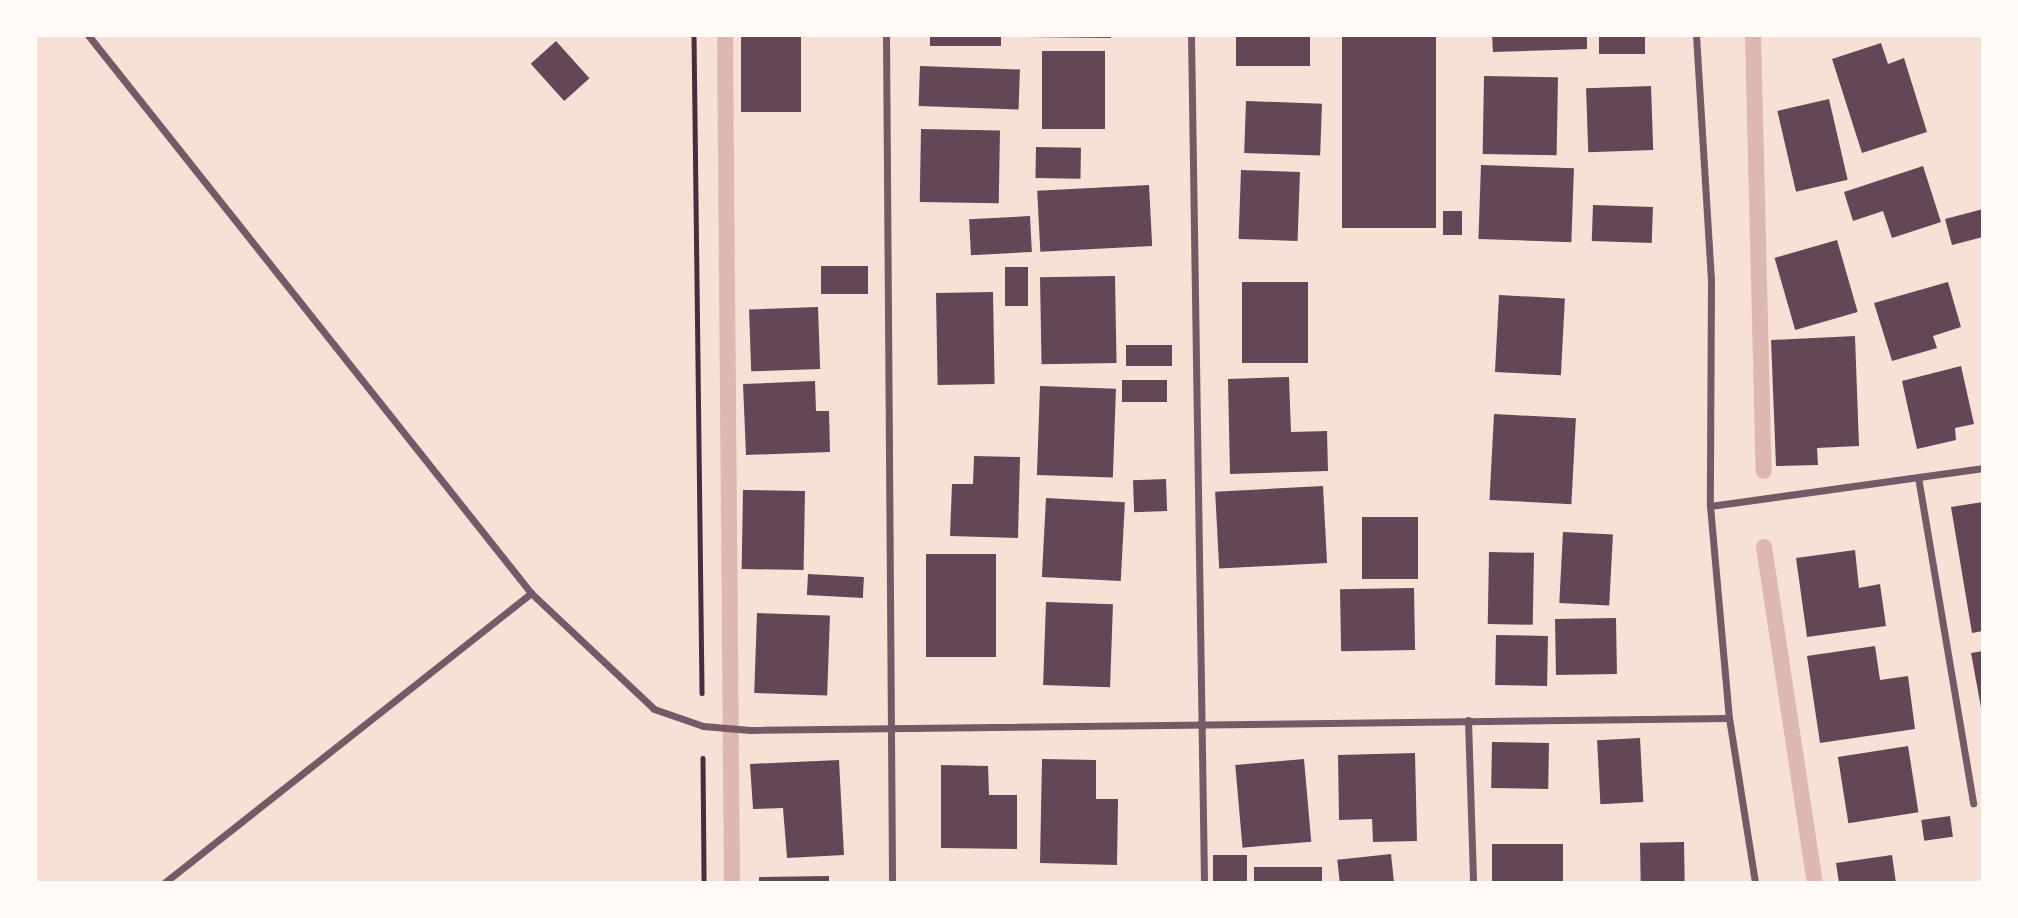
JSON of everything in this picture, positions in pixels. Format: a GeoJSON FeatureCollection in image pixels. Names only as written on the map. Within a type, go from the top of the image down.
{"type":"FeatureCollection","features":[{"type":"Feature","properties":{"kind":"street"},"geometry":{"type":"LineString","coordinates":[[88,35],[531,593],[654,709],[706,726],[750,730],[1729,718]]}},
{"type":"Feature","properties":{"kind":"street"},"geometry":{"type":"LineString","coordinates":[[886,35],[893,503],[888,727],[892,883]]}},
{"type":"Feature","properties":{"kind":"street"},"geometry":{"type":"LineString","coordinates":[[1191,35],[1205,723],[1204,883]]}},
{"type":"Feature","properties":{"kind":"street"},"geometry":{"type":"LineString","coordinates":[[1696,35],[1712,279],[1710,506],[1729,718],[1755,883]]}},
{"type":"Feature","properties":{"kind":"street"},"geometry":{"type":"LineString","coordinates":[[1710,506],[1983,468]]}},
{"type":"Feature","properties":{"kind":"street"},"geometry":{"type":"LineString","coordinates":[[1918,477],[1973,803]]}},
{"type":"Feature","properties":{"kind":"street"},"geometry":{"type":"LineString","coordinates":[[164,883],[531,593]]}},
{"type":"Feature","properties":{"kind":"street"},"geometry":{"type":"LineString","coordinates":[[1468,720],[1473,883]]}},
{"type":"Feature","properties":{"kind":"path"},"geometry":{"type":"LineString","coordinates":[[694,35],[706,726],[704,883]]}},
{"type":"Feature","properties":{"kind":"building"},"geometry":{"type":"Polygon","coordinates":[[[741,35],[801,35],[801,112],[741,112],[741,35]]]}},
{"type":"Feature","properties":{"kind":"building"},"geometry":{"type":"Polygon","coordinates":[[[930,35],[1001,35],[1001,46],[930,46],[930,35]]]}},
{"type":"Feature","properties":{"kind":"building"},"geometry":{"type":"Polygon","coordinates":[[[1111,35],[1111,38],[1025,37],[1111,35]]]}},
{"type":"Feature","properties":{"kind":"building"},"geometry":{"type":"Polygon","coordinates":[[[1236,35],[1310,35],[1310,66],[1236,66],[1236,35]]]}},
{"type":"Feature","properties":{"kind":"building"},"geometry":{"type":"Polygon","coordinates":[[[1342,35],[1436,35],[1436,228],[1342,228],[1342,35]]]}},
{"type":"Feature","properties":{"kind":"building"},"geometry":{"type":"Polygon","coordinates":[[[1492,35],[1587,35],[1587,49],[1493,52],[1492,35]]]}},
{"type":"Feature","properties":{"kind":"building"},"geometry":{"type":"Polygon","coordinates":[[[1599,35],[1645,35],[1645,54],[1599,54],[1599,35]]]}},
{"type":"Feature","properties":{"kind":"building"},"geometry":{"type":"Polygon","coordinates":[[[556,41],[589,78],[564,101],[531,64],[556,41]]]}},
{"type":"Feature","properties":{"kind":"building"},"geometry":{"type":"Polygon","coordinates":[[[1881,43],[1888,64],[1904,58],[1927,132],[1862,153],[1832,59],[1881,43]]]}},
{"type":"Feature","properties":{"kind":"building"},"geometry":{"type":"Polygon","coordinates":[[[1042,51],[1105,51],[1105,129],[1042,129],[1042,51]]]}},
{"type":"Feature","properties":{"kind":"building"},"geometry":{"type":"Polygon","coordinates":[[[920,66],[1020,69],[1019,109],[919,106],[920,66]]]}},
{"type":"Feature","properties":{"kind":"building"},"geometry":{"type":"Polygon","coordinates":[[[1484,76],[1558,77],[1557,155],[1483,154],[1484,76]]]}},
{"type":"Feature","properties":{"kind":"building"},"geometry":{"type":"Polygon","coordinates":[[[1651,86],[1653,150],[1588,152],[1586,88],[1651,86]]]}},
{"type":"Feature","properties":{"kind":"building"},"geometry":{"type":"Polygon","coordinates":[[[1829,99],[1848,180],[1796,192],[1777,111],[1829,99]]]}},
{"type":"Feature","properties":{"kind":"building"},"geometry":{"type":"Polygon","coordinates":[[[1246,101],[1322,104],[1320,156],[1244,153],[1246,101]]]}},
{"type":"Feature","properties":{"kind":"building"},"geometry":{"type":"Polygon","coordinates":[[[921,129],[1000,130],[999,203],[920,202],[921,129]]]}},
{"type":"Feature","properties":{"kind":"building"},"geometry":{"type":"Polygon","coordinates":[[[1036,147],[1081,148],[1080,179],[1035,178],[1036,147]]]}},
{"type":"Feature","properties":{"kind":"building"},"geometry":{"type":"Polygon","coordinates":[[[1481,165],[1574,168],[1571,242],[1478,239],[1481,165]]]}},
{"type":"Feature","properties":{"kind":"building"},"geometry":{"type":"Polygon","coordinates":[[[1923,166],[1941,222],[1892,238],[1883,211],[1853,221],[1844,192],[1923,166]]]}},
{"type":"Feature","properties":{"kind":"building"},"geometry":{"type":"Polygon","coordinates":[[[1241,170],[1300,172],[1298,241],[1239,239],[1241,170]]]}},
{"type":"Feature","properties":{"kind":"building"},"geometry":{"type":"Polygon","coordinates":[[[1149,185],[1152,246],[1040,252],[1037,191],[1149,185]]]}},
{"type":"Feature","properties":{"kind":"building"},"geometry":{"type":"Polygon","coordinates":[[[1593,205],[1653,207],[1652,243],[1592,241],[1593,205]]]}},
{"type":"Feature","properties":{"kind":"building"},"geometry":{"type":"Polygon","coordinates":[[[1983,209],[1983,237],[1952,245],[1945,219],[1983,209]]]}},
{"type":"Feature","properties":{"kind":"building"},"geometry":{"type":"Polygon","coordinates":[[[1443,211],[1462,211],[1462,235],[1443,235],[1443,211]]]}},
{"type":"Feature","properties":{"kind":"building"},"geometry":{"type":"Polygon","coordinates":[[[1030,216],[1032,252],[971,255],[969,219],[1030,216]]]}},
{"type":"Feature","properties":{"kind":"building"},"geometry":{"type":"Polygon","coordinates":[[[1837,240],[1858,312],[1795,330],[1775,258],[1837,240]]]}},
{"type":"Feature","properties":{"kind":"building"},"geometry":{"type":"Polygon","coordinates":[[[821,266],[868,266],[868,294],[821,294],[821,266]]]}},
{"type":"Feature","properties":{"kind":"building"},"geometry":{"type":"Polygon","coordinates":[[[1005,267],[1028,267],[1028,306],[1005,306],[1005,267]]]}},
{"type":"Feature","properties":{"kind":"building"},"geometry":{"type":"Polygon","coordinates":[[[1115,276],[1117,363],[1042,364],[1040,277],[1115,276]]]}},
{"type":"Feature","properties":{"kind":"building"},"geometry":{"type":"Polygon","coordinates":[[[1242,282],[1308,282],[1308,363],[1242,363],[1242,282]]]}},
{"type":"Feature","properties":{"kind":"building"},"geometry":{"type":"Polygon","coordinates":[[[1948,282],[1961,327],[1933,336],[1937,348],[1892,361],[1874,303],[1948,282]]]}},
{"type":"Feature","properties":{"kind":"building"},"geometry":{"type":"Polygon","coordinates":[[[993,292],[995,384],[938,385],[936,293],[993,292]]]}},
{"type":"Feature","properties":{"kind":"building"},"geometry":{"type":"Polygon","coordinates":[[[1499,295],[1565,298],[1561,375],[1495,372],[1499,295]]]}},
{"type":"Feature","properties":{"kind":"building"},"geometry":{"type":"Polygon","coordinates":[[[818,307],[820,369],[751,371],[749,309],[818,307]]]}},
{"type":"Feature","properties":{"kind":"building"},"geometry":{"type":"Polygon","coordinates":[[[1855,336],[1859,446],[1817,448],[1818,465],[1776,466],[1771,340],[1855,336]]]}},
{"type":"Feature","properties":{"kind":"building"},"geometry":{"type":"Polygon","coordinates":[[[1126,345],[1172,345],[1172,366],[1126,366],[1126,345]]]}},
{"type":"Feature","properties":{"kind":"building"},"geometry":{"type":"Polygon","coordinates":[[[1961,366],[1974,424],[1955,428],[1956,440],[1917,449],[1902,381],[1961,366]]]}},
{"type":"Feature","properties":{"kind":"building"},"geometry":{"type":"Polygon","coordinates":[[[1289,377],[1291,432],[1327,431],[1328,471],[1230,474],[1228,379],[1289,377]]]}},
{"type":"Feature","properties":{"kind":"building"},"geometry":{"type":"Polygon","coordinates":[[[1122,380],[1167,380],[1167,402],[1122,402],[1122,380]]]}},
{"type":"Feature","properties":{"kind":"building"},"geometry":{"type":"Polygon","coordinates":[[[815,381],[816,411],[829,411],[830,452],[746,455],[743,384],[815,381]]]}},
{"type":"Feature","properties":{"kind":"building"},"geometry":{"type":"Polygon","coordinates":[[[1040,386],[1116,389],[1113,478],[1037,475],[1040,386]]]}},
{"type":"Feature","properties":{"kind":"building"},"geometry":{"type":"Polygon","coordinates":[[[1494,414],[1576,418],[1571,504],[1489,500],[1494,414]]]}},
{"type":"Feature","properties":{"kind":"building"},"geometry":{"type":"Polygon","coordinates":[[[974,456],[1020,457],[1018,538],[950,536],[952,484],[973,484],[974,456]]]}},
{"type":"Feature","properties":{"kind":"building"},"geometry":{"type":"Polygon","coordinates":[[[1166,479],[1167,511],[1134,512],[1133,480],[1166,479]]]}},
{"type":"Feature","properties":{"kind":"building"},"geometry":{"type":"Polygon","coordinates":[[[1323,486],[1327,563],[1219,569],[1215,492],[1323,486]]]}},
{"type":"Feature","properties":{"kind":"building"},"geometry":{"type":"Polygon","coordinates":[[[743,490],[805,491],[804,570],[742,569],[743,490]]]}},
{"type":"Feature","properties":{"kind":"building"},"geometry":{"type":"Polygon","coordinates":[[[1046,498],[1125,502],[1121,581],[1042,577],[1046,498]]]}},
{"type":"Feature","properties":{"kind":"building"},"geometry":{"type":"Polygon","coordinates":[[[1983,502],[1983,631],[1972,633],[1951,507],[1983,502]]]}},
{"type":"Feature","properties":{"kind":"building"},"geometry":{"type":"Polygon","coordinates":[[[1362,517],[1418,517],[1418,579],[1362,579],[1362,517]]]}},
{"type":"Feature","properties":{"kind":"building"},"geometry":{"type":"Polygon","coordinates":[[[1563,532],[1613,535],[1609,606],[1559,603],[1563,532]]]}},
{"type":"Feature","properties":{"kind":"building"},"geometry":{"type":"Polygon","coordinates":[[[1855,550],[1859,588],[1880,584],[1886,626],[1807,637],[1796,558],[1855,550]]]}},
{"type":"Feature","properties":{"kind":"building"},"geometry":{"type":"Polygon","coordinates":[[[1489,552],[1534,553],[1533,625],[1488,624],[1489,552]]]}},
{"type":"Feature","properties":{"kind":"building"},"geometry":{"type":"Polygon","coordinates":[[[926,554],[996,554],[996,657],[926,657],[926,554]]]}},
{"type":"Feature","properties":{"kind":"building"},"geometry":{"type":"Polygon","coordinates":[[[808,574],[864,577],[863,598],[807,595],[808,574]]]}},
{"type":"Feature","properties":{"kind":"building"},"geometry":{"type":"Polygon","coordinates":[[[1414,588],[1415,650],[1341,651],[1340,589],[1414,588]]]}},
{"type":"Feature","properties":{"kind":"building"},"geometry":{"type":"Polygon","coordinates":[[[1046,602],[1113,604],[1110,687],[1043,685],[1046,602]]]}},
{"type":"Feature","properties":{"kind":"building"},"geometry":{"type":"Polygon","coordinates":[[[757,613],[830,616],[827,695],[754,693],[757,613]]]}},
{"type":"Feature","properties":{"kind":"building"},"geometry":{"type":"Polygon","coordinates":[[[1616,618],[1617,674],[1556,675],[1555,619],[1616,618]]]}},
{"type":"Feature","properties":{"kind":"building"},"geometry":{"type":"Polygon","coordinates":[[[1496,635],[1548,636],[1547,686],[1495,685],[1496,635]]]}},
{"type":"Feature","properties":{"kind":"building"},"geometry":{"type":"Polygon","coordinates":[[[1875,646],[1880,680],[1908,676],[1915,729],[1820,743],[1807,656],[1875,646]]]}},
{"type":"Feature","properties":{"kind":"building"},"geometry":{"type":"Polygon","coordinates":[[[1983,651],[1983,713],[1982,713],[1971,653],[1983,651]]]}},
{"type":"Feature","properties":{"kind":"building"},"geometry":{"type":"Polygon","coordinates":[[[1640,738],[1643,802],[1600,804],[1597,740],[1640,738]]]}},
{"type":"Feature","properties":{"kind":"building"},"geometry":{"type":"Polygon","coordinates":[[[1492,742],[1549,743],[1548,789],[1491,788],[1492,742]]]}},
{"type":"Feature","properties":{"kind":"building"},"geometry":{"type":"Polygon","coordinates":[[[1908,746],[1918,812],[1848,823],[1838,757],[1908,746]]]}},
{"type":"Feature","properties":{"kind":"building"},"geometry":{"type":"Polygon","coordinates":[[[1415,753],[1417,841],[1373,842],[1372,819],[1339,820],[1338,755],[1415,753]]]}},
{"type":"Feature","properties":{"kind":"building"},"geometry":{"type":"Polygon","coordinates":[[[1042,759],[1096,760],[1096,799],[1118,799],[1117,865],[1040,863],[1042,759]]]}},
{"type":"Feature","properties":{"kind":"building"},"geometry":{"type":"Polygon","coordinates":[[[1304,759],[1311,842],[1242,848],[1235,765],[1304,759]]]}},
{"type":"Feature","properties":{"kind":"building"},"geometry":{"type":"Polygon","coordinates":[[[839,760],[844,855],[787,858],[783,808],[753,809],[750,764],[839,760]]]}},
{"type":"Feature","properties":{"kind":"building"},"geometry":{"type":"Polygon","coordinates":[[[941,765],[988,766],[989,795],[1017,795],[1017,849],[941,848],[941,765]]]}},
{"type":"Feature","properties":{"kind":"building"},"geometry":{"type":"Polygon","coordinates":[[[1950,816],[1953,837],[1924,841],[1921,820],[1950,816]]]}},
{"type":"Feature","properties":{"kind":"building"},"geometry":{"type":"Polygon","coordinates":[[[1684,842],[1685,883],[1641,883],[1640,843],[1684,842]]]}},
{"type":"Feature","properties":{"kind":"building"},"geometry":{"type":"Polygon","coordinates":[[[1492,844],[1563,844],[1563,883],[1492,883],[1492,844]]]}},
{"type":"Feature","properties":{"kind":"building"},"geometry":{"type":"Polygon","coordinates":[[[1391,854],[1394,883],[1340,883],[1337,860],[1391,854]]]}},
{"type":"Feature","properties":{"kind":"building"},"geometry":{"type":"Polygon","coordinates":[[[1213,855],[1247,855],[1247,883],[1213,883],[1213,855]]]}},
{"type":"Feature","properties":{"kind":"building"},"geometry":{"type":"Polygon","coordinates":[[[1892,855],[1896,883],[1839,883],[1836,863],[1892,855]]]}},
{"type":"Feature","properties":{"kind":"building"},"geometry":{"type":"Polygon","coordinates":[[[1254,867],[1322,867],[1322,883],[1254,883],[1254,867]]]}},
{"type":"Feature","properties":{"kind":"building"},"geometry":{"type":"Polygon","coordinates":[[[829,876],[829,883],[759,883],[759,877],[829,876]]]}},
{"type":"Feature","properties":{"kind":"waterway"},"geometry":{"type":"LineString","coordinates":[[725,35],[732,883]]}},
{"type":"Feature","properties":{"kind":"waterway"},"geometry":{"type":"LineString","coordinates":[[1753,35],[1764,471]]}},
{"type":"Feature","properties":{"kind":"waterway"},"geometry":{"type":"LineString","coordinates":[[1764,547],[1815,883]]}}]}
